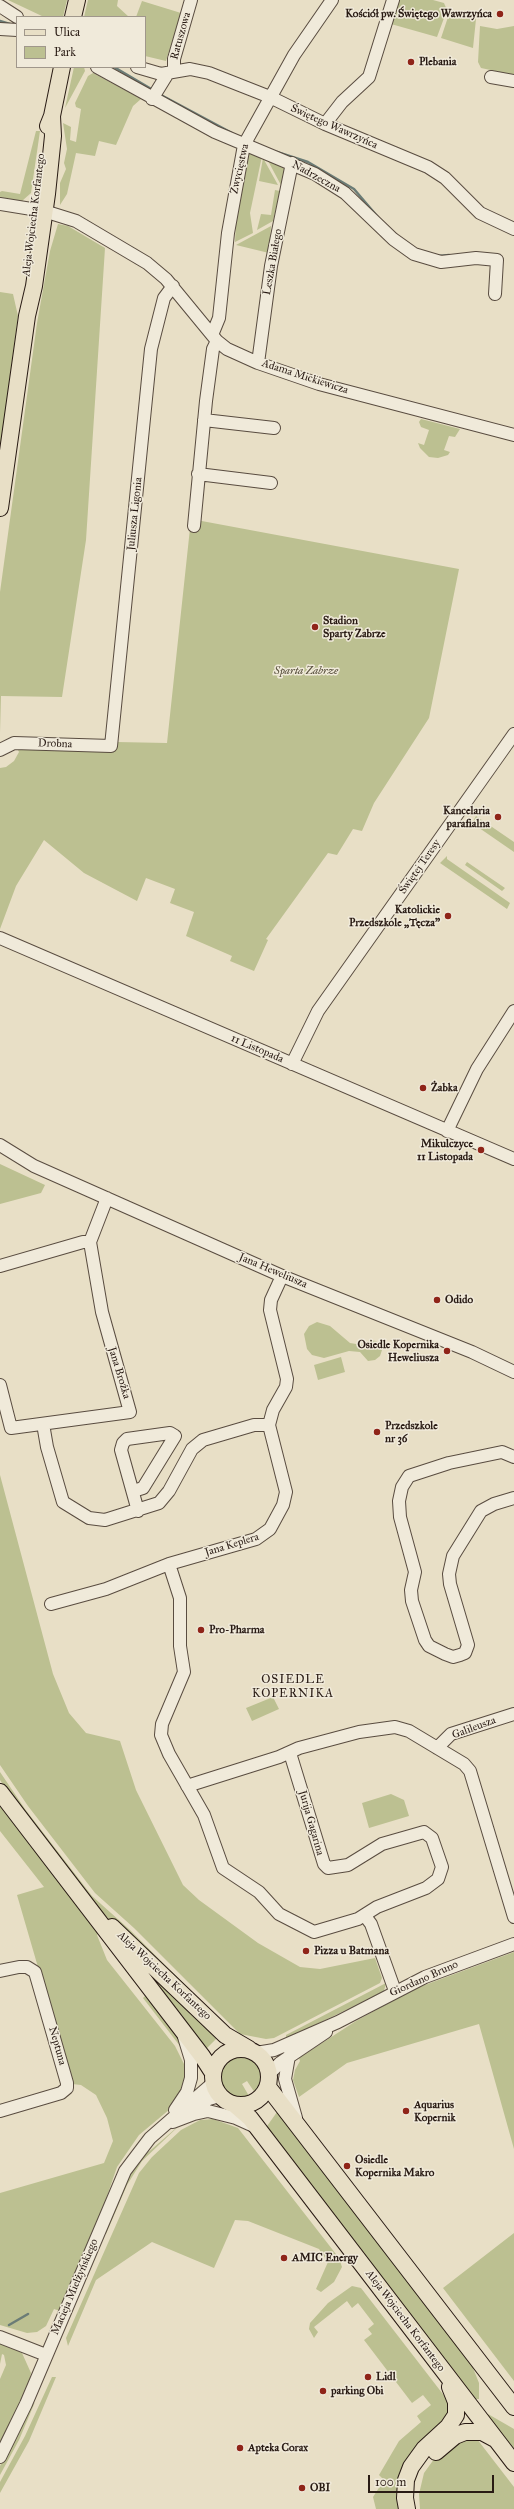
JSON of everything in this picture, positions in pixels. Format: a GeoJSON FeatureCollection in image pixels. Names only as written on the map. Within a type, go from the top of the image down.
{"type":"FeatureCollection","features":[{"type":"Feature","properties":{"kind":"main road"},"geometry":{"type":"LineString","coordinates":[[73,16],[77,0]]}},
{"type":"Feature","properties":{"kind":"main road","name":"Aleja Wojciecha Korfantego"},"geometry":{"type":"LineString","coordinates":[[0,508],[27,316],[34,286],[39,211],[53,136],[52,116],[62,68]]}},
{"type":"Feature","properties":{"kind":"main road","name":"Aleja Wojciecha Korfantego"},"geometry":{"type":"LineString","coordinates":[[0,1792],[180,2028],[215,2084]]}},
{"type":"Feature","properties":{"kind":"main road","name":"Aleja Wojciecha Korfantego"},"geometry":{"type":"LineString","coordinates":[[81,1899],[225,2035],[253,2051]]}},
{"type":"Feature","properties":{"kind":"main road"},"geometry":{"type":"LineString","coordinates":[[269,2080],[258,2100],[243,2106],[234,2105],[215,2084],[222,2056],[234,2049],[253,2051],[263,2058],[269,2080],[300,2129],[514,2407]]}},
{"type":"Feature","properties":{"kind":"main road","name":"Aleja Wojciecha Korfantego"},"geometry":{"type":"LineString","coordinates":[[234,2105],[257,2128],[514,2463]]}},
{"type":"Feature","properties":{"kind":"main road"},"geometry":{"type":"LineString","coordinates":[[407,2509],[404,2498],[406,2480],[411,2467],[424,2449],[448,2427],[456,2415],[456,2402],[443,2371]]}},
{"type":"Feature","properties":{"kind":"main road"},"geometry":{"type":"LineString","coordinates":[[417,2509],[415,2498],[416,2483],[421,2471],[441,2447],[465,2432],[482,2432],[496,2440]]}},
{"type":"Feature","properties":{"kind":"street","name":"Ratuszowa"},"geometry":{"type":"LineString","coordinates":[[152,99],[171,72],[191,0]]}},
{"type":"Feature","properties":{"kind":"street","name":"Zwycięstwa"},"geometry":{"type":"LineString","coordinates":[[194,526],[198,474],[214,338],[219,318],[228,233],[244,145],[304,39],[332,0]]}},
{"type":"Feature","properties":{"kind":"street"},"geometry":{"type":"LineString","coordinates":[[324,124],[342,102],[369,77],[393,0]]}},
{"type":"Feature","properties":{"kind":"street"},"geometry":{"type":"LineString","coordinates":[[0,6],[16,16]]}},
{"type":"Feature","properties":{"kind":"street"},"geometry":{"type":"LineString","coordinates":[[0,29],[16,30]]}},
{"type":"Feature","properties":{"kind":"street","name":"Nadrzeczna"},"geometry":{"type":"LineString","coordinates":[[99,68],[152,99],[244,145],[292,163],[315,174],[345,193],[393,239],[414,254],[442,262],[476,258],[497,260],[495,294]]}},
{"type":"Feature","properties":{"kind":"street","name":"Świętego Wawrzyńca"},"geometry":{"type":"LineString","coordinates":[[140,68],[152,72],[171,72],[190,69],[209,73],[270,97],[324,124],[428,167],[445,178],[480,213],[514,229]]}},
{"type":"Feature","properties":{"kind":"street"},"geometry":{"type":"LineString","coordinates":[[491,77],[514,81]]}},
{"type":"Feature","properties":{"kind":"street","name":"Leszka Białego"},"geometry":{"type":"LineString","coordinates":[[258,363],[271,266],[292,163]]}},
{"type":"Feature","properties":{"kind":"street","name":"Adama Mickiewicza"},"geometry":{"type":"LineString","coordinates":[[0,204],[39,211],[76,221],[147,263],[173,286],[214,338],[227,349],[258,363],[319,384],[514,435]]}},
{"type":"Feature","properties":{"kind":"street","name":"Juliusza Ligonia"},"geometry":{"type":"LineString","coordinates":[[111,746],[152,349],[164,298],[173,286]]}},
{"type":"Feature","properties":{"kind":"street"},"geometry":{"type":"LineString","coordinates":[[204,420],[274,428]]}},
{"type":"Feature","properties":{"kind":"street"},"geometry":{"type":"LineString","coordinates":[[198,474],[271,483]]}},
{"type":"Feature","properties":{"kind":"street","name":"Świętej Teresy"},"geometry":{"type":"LineString","coordinates":[[292,1064],[318,1011],[514,734]]}},
{"type":"Feature","properties":{"kind":"street","name":"Drobna"},"geometry":{"type":"LineString","coordinates":[[0,750],[14,743],[111,746]]}},
{"type":"Feature","properties":{"kind":"street","name":"11 Listopada"},"geometry":{"type":"LineString","coordinates":[[0,938],[514,1159]]}},
{"type":"Feature","properties":{"kind":"street"},"geometry":{"type":"LineString","coordinates":[[447,1131],[477,1069],[514,1011]]}},
{"type":"Feature","properties":{"kind":"street","name":"Jana Heweliusza"},"geometry":{"type":"LineString","coordinates":[[0,1144],[34,1166]]}},
{"type":"Feature","properties":{"kind":"street","name":"Jana Heweliusza"},"geometry":{"type":"LineString","coordinates":[[0,1155],[34,1166],[282,1276],[472,1352],[514,1372]]}},
{"type":"Feature","properties":{"kind":"street"},"geometry":{"type":"LineString","coordinates":[[0,1266],[83,1242],[90,1242],[108,1198]]}},
{"type":"Feature","properties":{"kind":"street","name":"Jana Brożka"},"geometry":{"type":"LineString","coordinates":[[0,1385],[10,1428],[130,1412],[102,1312],[90,1242]]}},
{"type":"Feature","properties":{"kind":"street"},"geometry":{"type":"LineString","coordinates":[[43,1424],[47,1447],[63,1502],[97,1520],[105,1520],[151,1507],[164,1499],[197,1444],[254,1425],[269,1425],[273,1410],[286,1387],[287,1379],[270,1310],[272,1300],[282,1276]]}},
{"type":"Feature","properties":{"kind":"street","name":"Jana Keplera"},"geometry":{"type":"LineString","coordinates":[[51,1604],[106,1589],[169,1564],[256,1539],[270,1529],[283,1505],[286,1492],[269,1425]]}},
{"type":"Feature","properties":{"kind":"street"},"geometry":{"type":"LineString","coordinates":[[133,1491],[143,1488],[175,1436],[170,1432],[127,1439],[123,1443],[121,1450],[138,1511]]}},
{"type":"Feature","properties":{"kind":"street"},"geometry":{"type":"LineString","coordinates":[[514,1457],[502,1452],[449,1463],[415,1473],[406,1480],[399,1508],[414,1567],[412,1601],[425,1640],[429,1646],[453,1657],[465,1653],[468,1645],[448,1574],[453,1556],[476,1517],[487,1507],[514,1498]]}},
{"type":"Feature","properties":{"kind":"street"},"geometry":{"type":"LineString","coordinates":[[169,1564],[180,1598],[180,1646],[184,1672],[162,1724],[161,1735],[168,1754],[207,1822],[223,1868],[259,1892],[274,1911],[314,1932],[365,1916],[371,1924],[395,1991]]}},
{"type":"Feature","properties":{"kind":"street","name":"Galileusza"},"geometry":{"type":"LineString","coordinates":[[437,1748],[451,1734],[514,1714]]}},
{"type":"Feature","properties":{"kind":"street"},"geometry":{"type":"LineString","coordinates":[[187,1786],[290,1753],[298,1748],[359,1732],[395,1727],[409,1731],[464,1764],[475,1780],[514,1917]]}},
{"type":"Feature","properties":{"kind":"street","name":"Jurija Gagarina"},"geometry":{"type":"LineString","coordinates":[[290,1753],[321,1858],[328,1868],[348,1865],[382,1844],[419,1833],[424,1832],[432,1838],[442,1867],[438,1879],[426,1888],[384,1904],[365,1916]]}},
{"type":"Feature","properties":{"kind":"street","name":"Giordano Bruno"},"geometry":{"type":"LineString","coordinates":[[253,2051],[274,2050],[338,2022],[395,1991],[456,1964],[514,1944]]}},
{"type":"Feature","properties":{"kind":"street","name":"Neptuna"},"geometry":{"type":"LineString","coordinates":[[0,1971],[27,1967],[35,1972],[67,2083],[67,2088],[61,2093],[0,2111]]}},
{"type":"Feature","properties":{"kind":"street","name":"Giordano Bruno"},"geometry":{"type":"LineString","coordinates":[[269,2080],[289,2056],[338,2022]]}},
{"type":"Feature","properties":{"kind":"street"},"geometry":{"type":"LineString","coordinates":[[163,2127],[187,2092],[191,2078],[191,2060],[180,2028]]}},
{"type":"Feature","properties":{"kind":"street"},"geometry":{"type":"LineString","coordinates":[[289,2056],[285,2079],[288,2097],[300,2129]]}},
{"type":"Feature","properties":{"kind":"street","name":"Macieja Mielżyńskiego"},"geometry":{"type":"LineString","coordinates":[[0,2457],[46,2355],[125,2171],[140,2148],[215,2084]]}},
{"type":"Feature","properties":{"kind":"street"},"geometry":{"type":"LineString","coordinates":[[163,2127],[194,2114],[208,2111],[236,2118],[257,2128]]}},
{"type":"Feature","properties":{"kind":"street"},"geometry":{"type":"LineString","coordinates":[[0,2337],[46,2355]]}},
{"type":"Feature","properties":{"kind":"green space"},"geometry":{"type":"Polygon","coordinates":[[[8,0],[67,0],[63,16],[42,16],[8,0]]]}},
{"type":"Feature","properties":{"kind":"green space"},"geometry":{"type":"Polygon","coordinates":[[[88,0],[118,0],[117,6],[128,16],[84,16],[88,0]]]}},
{"type":"Feature","properties":{"kind":"green space"},"geometry":{"type":"Polygon","coordinates":[[[398,0],[433,0],[444,3],[447,10],[437,37],[391,24],[398,0]]]}},
{"type":"Feature","properties":{"kind":"green space"},"geometry":{"type":"Polygon","coordinates":[[[142,1],[181,13],[166,61],[146,56],[146,16],[136,16],[142,1]]]}},
{"type":"Feature","properties":{"kind":"green space"},"geometry":{"type":"Polygon","coordinates":[[[469,10],[476,19],[473,48],[441,38],[449,14],[469,10]]]}},
{"type":"Feature","properties":{"kind":"green space"},"geometry":{"type":"Polygon","coordinates":[[[480,26],[497,29],[514,26],[514,75],[481,68],[478,62],[480,26]]]}},
{"type":"Feature","properties":{"kind":"green space"},"geometry":{"type":"Polygon","coordinates":[[[74,68],[84,68],[85,71],[65,108],[74,68]]]}},
{"type":"Feature","properties":{"kind":"green space"},"geometry":{"type":"Polygon","coordinates":[[[93,73],[141,99],[133,106],[116,145],[99,141],[95,156],[76,153],[67,194],[60,205],[60,183],[66,169],[64,163],[67,149],[63,123],[71,127],[70,140],[76,142],[81,109],[76,107],[75,103],[88,76],[93,73]]]}},
{"type":"Feature","properties":{"kind":"green space"},"geometry":{"type":"Polygon","coordinates":[[[36,131],[40,131],[31,193],[22,201],[0,197],[0,192],[2,191],[20,194],[36,131]]]}},
{"type":"Feature","properties":{"kind":"green space"},"geometry":{"type":"Polygon","coordinates":[[[249,153],[262,156],[250,213],[253,233],[235,242],[236,223],[249,153]]]}},
{"type":"Feature","properties":{"kind":"green space"},"geometry":{"type":"Polygon","coordinates":[[[263,158],[278,185],[259,181],[263,158]]]}},
{"type":"Feature","properties":{"kind":"green space"},"geometry":{"type":"Polygon","coordinates":[[[267,159],[285,169],[282,187],[267,159]]]}},
{"type":"Feature","properties":{"kind":"green space"},"geometry":{"type":"Polygon","coordinates":[[[275,190],[280,191],[273,221],[257,230],[261,214],[271,215],[275,190]]]}},
{"type":"Feature","properties":{"kind":"green space"},"geometry":{"type":"Polygon","coordinates":[[[58,224],[68,226],[105,248],[86,540],[62,697],[1,696],[0,733],[0,592],[37,323],[50,251],[58,224]]]}},
{"type":"Feature","properties":{"kind":"green space"},"geometry":{"type":"Polygon","coordinates":[[[271,226],[269,253],[236,245],[271,226]]]}},
{"type":"Feature","properties":{"kind":"green space"},"geometry":{"type":"Polygon","coordinates":[[[0,292],[13,294],[18,316],[0,451],[0,292]]]}},
{"type":"Feature","properties":{"kind":"green space"},"geometry":{"type":"Polygon","coordinates":[[[421,419],[460,429],[455,437],[449,436],[444,450],[450,452],[448,455],[438,458],[429,457],[420,448],[418,443],[424,445],[429,430],[421,427],[419,422],[421,419]]]}},
{"type":"Feature","properties":{"kind":"green space","name":"Sparta Zabrze"},"geometry":{"type":"Polygon","coordinates":[[[191,519],[459,569],[429,718],[374,803],[362,831],[353,829],[337,855],[328,853],[266,939],[268,940],[254,971],[230,961],[232,956],[186,936],[194,912],[170,903],[175,889],[146,878],[137,901],[84,873],[44,840],[16,886],[0,929],[0,768],[6,767],[14,761],[19,752],[17,748],[117,742],[167,743],[191,519]]]}},
{"type":"Feature","properties":{"kind":"green space"},"geometry":{"type":"Polygon","coordinates":[[[476,816],[514,842],[514,852],[472,823],[476,816]]]}},
{"type":"Feature","properties":{"kind":"green space"},"geometry":{"type":"Polygon","coordinates":[[[447,856],[447,859],[510,903],[507,909],[440,863],[447,856]]]}},
{"type":"Feature","properties":{"kind":"green space"},"geometry":{"type":"Polygon","coordinates":[[[467,862],[505,888],[502,891],[465,865],[467,862]]]}},
{"type":"Feature","properties":{"kind":"green space"},"geometry":{"type":"Polygon","coordinates":[[[0,1164],[45,1185],[41,1193],[0,1204],[0,1164]]]}},
{"type":"Feature","properties":{"kind":"green space"},"geometry":{"type":"Polygon","coordinates":[[[317,1322],[330,1326],[350,1343],[362,1345],[370,1340],[376,1341],[382,1350],[380,1356],[375,1360],[368,1361],[360,1352],[349,1351],[324,1358],[312,1355],[307,1349],[304,1334],[309,1326],[317,1322]]]}},
{"type":"Feature","properties":{"kind":"green space"},"geometry":{"type":"Polygon","coordinates":[[[341,1357],[345,1372],[318,1380],[314,1365],[341,1357]]]}},
{"type":"Feature","properties":{"kind":"green space"},"geometry":{"type":"Polygon","coordinates":[[[0,1475],[53,1674],[69,1713],[86,1733],[120,1741],[136,1790],[183,1885],[199,1900],[258,1943],[300,1967],[320,1969],[375,1958],[382,1978],[380,1983],[274,2038],[266,2039],[240,2034],[134,1928],[95,1893],[28,1806],[0,1765],[0,1475]]]}},
{"type":"Feature","properties":{"kind":"green space"},"geometry":{"type":"Polygon","coordinates":[[[273,1697],[279,1709],[252,1721],[246,1708],[273,1697]]]}},
{"type":"Feature","properties":{"kind":"green space"},"geometry":{"type":"Polygon","coordinates":[[[0,1772],[25,1809],[92,1896],[130,1930],[218,2018],[95,1906],[8,1792],[0,1780],[0,1772]]]}},
{"type":"Feature","properties":{"kind":"green space"},"geometry":{"type":"Polygon","coordinates":[[[391,1794],[404,1800],[409,1816],[369,1828],[362,1803],[391,1794]]]}},
{"type":"Feature","properties":{"kind":"green space"},"geometry":{"type":"Polygon","coordinates":[[[0,1804],[99,1933],[97,1935],[107,1960],[175,2046],[184,2064],[188,2063],[186,2082],[170,2109],[139,2135],[117,2167],[104,2205],[60,2311],[54,2309],[46,2326],[37,2332],[27,2333],[0,2325],[0,2193],[104,2163],[113,2141],[107,2118],[96,2095],[81,2085],[72,2084],[17,1895],[44,1887],[0,1831],[0,1804]]]}},
{"type":"Feature","properties":{"kind":"green space"},"geometry":{"type":"Polygon","coordinates":[[[106,1927],[218,2037],[205,2050],[106,1927]]]}},
{"type":"Feature","properties":{"kind":"green space"},"geometry":{"type":"Polygon","coordinates":[[[514,1952],[514,2149],[479,2024],[347,2063],[299,2097],[293,2080],[295,2070],[300,2061],[299,2058],[356,2021],[414,1989],[514,1952]]]}},
{"type":"Feature","properties":{"kind":"green space"},"geometry":{"type":"Polygon","coordinates":[[[386,1983],[384,1991],[379,1994],[286,2039],[286,2035],[386,1983]]]}},
{"type":"Feature","properties":{"kind":"green space"},"geometry":{"type":"Polygon","coordinates":[[[146,1995],[179,2039],[183,2050],[143,1998],[146,1995]]]}},
{"type":"Feature","properties":{"kind":"green space"},"geometry":{"type":"Polygon","coordinates":[[[239,2055],[252,2058],[258,2063],[262,2077],[255,2093],[247,2081],[242,2084],[249,2096],[242,2098],[228,2094],[220,2084],[219,2077],[223,2063],[227,2059],[239,2055]]]}},
{"type":"Feature","properties":{"kind":"green space"},"geometry":{"type":"Polygon","coordinates":[[[277,2112],[471,2363],[479,2383],[479,2399],[474,2399],[265,2129],[277,2112]]]}},
{"type":"Feature","properties":{"kind":"green space"},"geometry":{"type":"Polygon","coordinates":[[[213,2119],[238,2128],[339,2258],[342,2267],[334,2282],[321,2292],[316,2289],[328,2262],[319,2249],[248,2221],[235,2220],[214,2268],[152,2242],[96,2280],[68,2346],[66,2338],[139,2173],[152,2157],[181,2130],[200,2120],[213,2119]]]}},
{"type":"Feature","properties":{"kind":"green space"},"geometry":{"type":"Polygon","coordinates":[[[182,2123],[142,2161],[127,2185],[106,2234],[102,2232],[122,2186],[132,2171],[145,2155],[182,2123]]]}},
{"type":"Feature","properties":{"kind":"green space"},"geometry":{"type":"Polygon","coordinates":[[[514,2233],[514,2381],[443,2288],[514,2233]]]}},
{"type":"Feature","properties":{"kind":"green space"},"geometry":{"type":"Polygon","coordinates":[[[352,2286],[361,2288],[449,2402],[450,2414],[429,2439],[402,2509],[376,2509],[373,2497],[384,2480],[379,2475],[399,2441],[421,2422],[417,2416],[431,2405],[423,2395],[412,2403],[364,2340],[372,2334],[368,2329],[374,2324],[358,2303],[352,2308],[347,2301],[314,2327],[318,2332],[314,2338],[309,2329],[310,2323],[328,2303],[352,2286]]]}},
{"type":"Feature","properties":{"kind":"green space"},"geometry":{"type":"Polygon","coordinates":[[[0,2341],[22,2353],[31,2373],[29,2383],[0,2447],[0,2379],[6,2365],[4,2355],[2,2354],[0,2364],[0,2341]]]}},
{"type":"Feature","properties":{"kind":"green space"},"geometry":{"type":"Polygon","coordinates":[[[52,2377],[56,2377],[29,2441],[0,2493],[0,2482],[25,2436],[52,2377]]]}},
{"type":"Feature","properties":{"kind":"green space"},"geometry":{"type":"Polygon","coordinates":[[[35,2402],[19,2440],[0,2475],[0,2466],[26,2415],[35,2402]]]}},
{"type":"Feature","properties":{"kind":"green space"},"geometry":{"type":"Polygon","coordinates":[[[488,2414],[514,2429],[514,2453],[487,2415],[488,2414]]]}},
{"type":"Feature","properties":{"kind":"green space"},"geometry":{"type":"Polygon","coordinates":[[[465,2439],[477,2439],[514,2487],[514,2509],[420,2509],[419,2494],[424,2473],[437,2455],[465,2439]]]}},
{"type":"Feature","properties":{"kind":"waterway"},"geometry":{"type":"LineString","coordinates":[[0,21],[13,25]]}},
{"type":"Feature","properties":{"kind":"waterway"},"geometry":{"type":"LineString","coordinates":[[116,68],[153,90]]}},
{"type":"Feature","properties":{"kind":"waterway"},"geometry":{"type":"LineString","coordinates":[[161,95],[232,133]]}},
{"type":"Feature","properties":{"kind":"waterway"},"geometry":{"type":"LineString","coordinates":[[277,152],[308,162],[354,189],[377,216]]}},
{"type":"Feature","properties":{"kind":"waterway"},"geometry":{"type":"LineString","coordinates":[[438,256],[449,255]]}},
{"type":"Feature","properties":{"kind":"waterway"},"geometry":{"type":"LineString","coordinates":[[9,2325],[28,2314]]}},
{"type":"Feature","properties":{"kind":"place","name":"Kościół pw. Świętego Wawrzyńca"},"geometry":{"type":"Point","coordinates":[500,14]}},
{"type":"Feature","properties":{"kind":"place","name":"Plebania"},"geometry":{"type":"Point","coordinates":[411,62]}},
{"type":"Feature","properties":{"kind":"place","name":"Stadion Sparty Zabrze"},"geometry":{"type":"Point","coordinates":[315,627]}},
{"type":"Feature","properties":{"kind":"place","name":"Kancelaria parafialna"},"geometry":{"type":"Point","coordinates":[498,817]}},
{"type":"Feature","properties":{"kind":"place","name":"Katolickie Przedszkole „Tęcza”"},"geometry":{"type":"Point","coordinates":[448,916]}},
{"type":"Feature","properties":{"kind":"place","name":"Żabka"},"geometry":{"type":"Point","coordinates":[423,1088]}},
{"type":"Feature","properties":{"kind":"place","name":"Mikulczyce 11 Listopada"},"geometry":{"type":"Point","coordinates":[481,1150]}},
{"type":"Feature","properties":{"kind":"place","name":"Odido"},"geometry":{"type":"Point","coordinates":[437,1300]}},
{"type":"Feature","properties":{"kind":"place","name":"Osiedle Kopernika Heweliusza"},"geometry":{"type":"Point","coordinates":[447,1351]}},
{"type":"Feature","properties":{"kind":"place","name":"Przedszkole nr 36"},"geometry":{"type":"Point","coordinates":[377,1432]}},
{"type":"Feature","properties":{"kind":"place","name":"Pro-Pharma"},"geometry":{"type":"Point","coordinates":[201,1630]}},
{"type":"Feature","properties":{"kind":"place","name":"Pizza u Batmana"},"geometry":{"type":"Point","coordinates":[306,1951]}},
{"type":"Feature","properties":{"kind":"place","name":"Aquarius Kopernik"},"geometry":{"type":"Point","coordinates":[406,2111]}},
{"type":"Feature","properties":{"kind":"place","name":"Osiedle Kopernika Makro"},"geometry":{"type":"Point","coordinates":[347,2166]}},
{"type":"Feature","properties":{"kind":"place","name":"AMIC Energy"},"geometry":{"type":"Point","coordinates":[284,2258]}},
{"type":"Feature","properties":{"kind":"place","name":"Lidl"},"geometry":{"type":"Point","coordinates":[368,2377]}},
{"type":"Feature","properties":{"kind":"place","name":"parking Obi"},"geometry":{"type":"Point","coordinates":[323,2391]}},
{"type":"Feature","properties":{"kind":"place","name":"Apteka Corax"},"geometry":{"type":"Point","coordinates":[240,2448]}},
{"type":"Feature","properties":{"kind":"place","name":"OBI"},"geometry":{"type":"Point","coordinates":[302,2488]}},
{"type":"Feature","properties":{"kind":"district","name":"OSIEDLE KOPERNIKA"},"geometry":{"type":"Point","coordinates":[293,1687]}}]}
